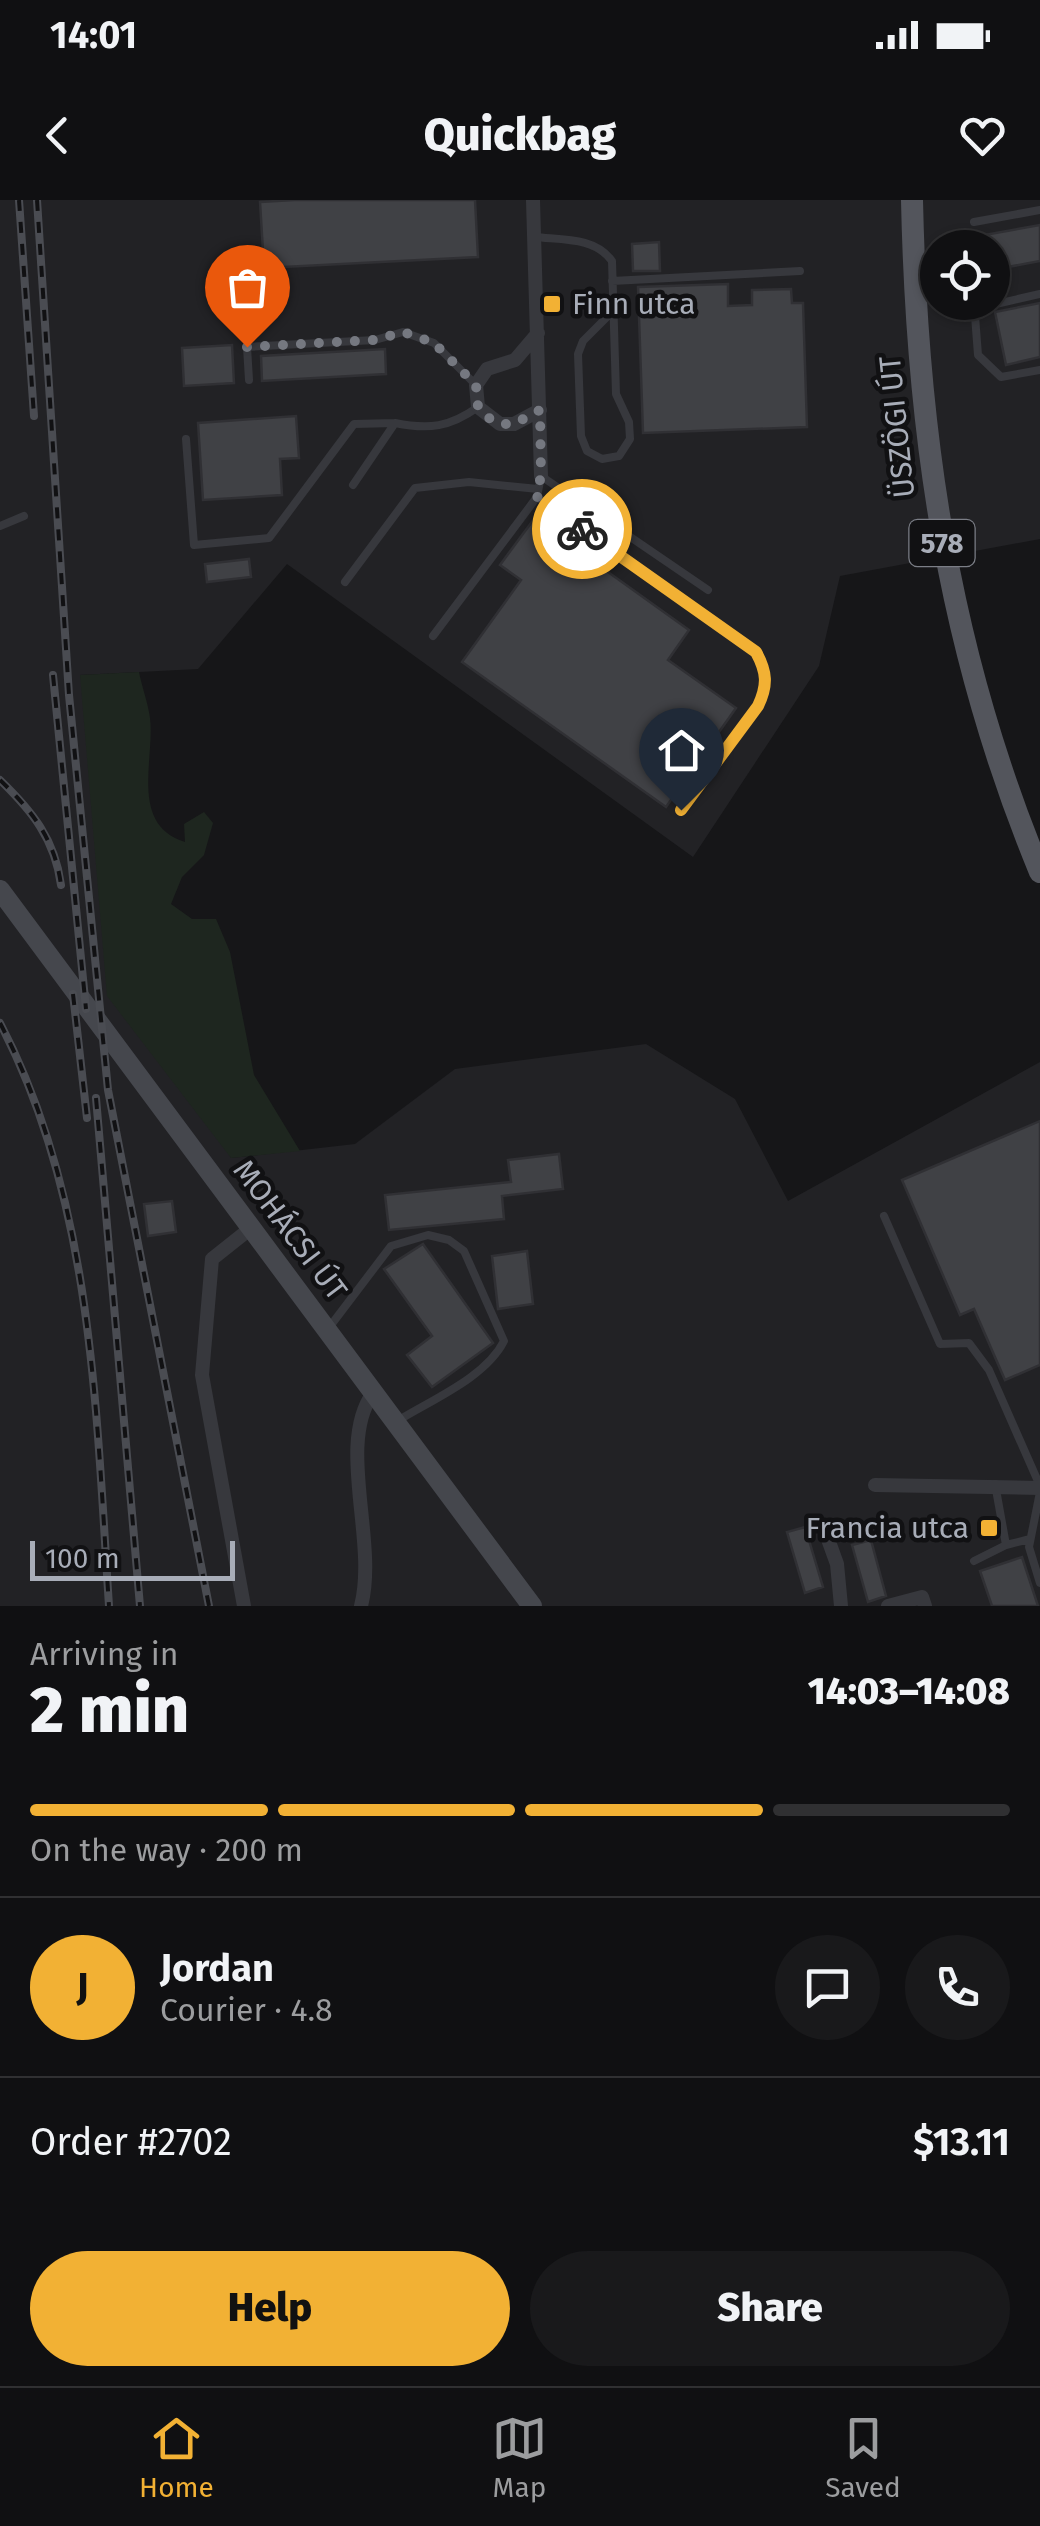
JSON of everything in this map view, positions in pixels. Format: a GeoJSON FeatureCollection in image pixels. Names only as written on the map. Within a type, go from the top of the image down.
{"type":"FeatureCollection","features":[{"type":"Feature","properties":{"kind":"main road","name":"ÜSZÖGI ÚT"},"geometry":{"type":"LineString","coordinates":[[912,200],[914,308],[926,440],[948,576],[980,710],[1040,872]]}},
{"type":"Feature","properties":{"kind":"main road","name":"MOHÁCSI ÚT"},"geometry":{"type":"LineString","coordinates":[[0,890],[532,1606]]}},
{"type":"Feature","properties":{"kind":"street"},"geometry":{"type":"LineString","coordinates":[[533,200],[539,487]]}},
{"type":"Feature","properties":{"kind":"street"},"geometry":{"type":"LineString","coordinates":[[538,334],[516,360],[486,368],[476,385],[478,407],[500,424],[514,424],[540,410]]}},
{"type":"Feature","properties":{"kind":"street"},"geometry":{"type":"LineString","coordinates":[[244,1606],[202,1375],[212,1260],[251,1228]]}},
{"type":"Feature","properties":{"kind":"street"},"geometry":{"type":"LineString","coordinates":[[361,1606],[368,1548],[358,1424],[374,1393]]}},
{"type":"Feature","properties":{"kind":"street"},"geometry":{"type":"LineString","coordinates":[[875,1485],[995,1484],[1040,1489]]}},
{"type":"Feature","properties":{"kind":"street"},"geometry":{"type":"LineString","coordinates":[[824,1528],[838,1564],[841,1606]]}},
{"type":"Feature","properties":{"kind":"street"},"geometry":{"type":"LineString","coordinates":[[888,1606],[922,1597],[925,1606]]}},
{"type":"Feature","properties":{"kind":"lane"},"geometry":{"type":"LineString","coordinates":[[974,222],[1040,210]]}},
{"type":"Feature","properties":{"kind":"lane"},"geometry":{"type":"LineString","coordinates":[[534,237],[586,242],[605,251],[612,261],[616,394],[629,422],[630,440],[619,456],[602,459],[587,451],[582,436],[578,354],[583,342],[612,312]]}},
{"type":"Feature","properties":{"kind":"lane"},"geometry":{"type":"LineString","coordinates":[[612,281],[800,272]]}},
{"type":"Feature","properties":{"kind":"lane"},"geometry":{"type":"LineString","coordinates":[[1040,294],[984,307],[974,316],[978,355],[1001,378],[1040,370]]}},
{"type":"Feature","properties":{"kind":"lane"},"geometry":{"type":"LineString","coordinates":[[250,380],[247,347],[375,340],[403,332],[434,343],[476,385]]}},
{"type":"Feature","properties":{"kind":"lane"},"geometry":{"type":"LineString","coordinates":[[186,438],[194,545],[269,538],[354,424],[395,423],[422,428],[454,424],[478,407]]}},
{"type":"Feature","properties":{"kind":"lane"},"geometry":{"type":"LineString","coordinates":[[353,485],[395,423]]}},
{"type":"Feature","properties":{"kind":"lane"},"geometry":{"type":"LineString","coordinates":[[345,582],[415,488],[468,482],[539,487],[708,590]]}},
{"type":"Feature","properties":{"kind":"lane"},"geometry":{"type":"LineString","coordinates":[[433,636],[539,487]]}},
{"type":"Feature","properties":{"kind":"lane"},"geometry":{"type":"LineString","coordinates":[[539,487],[756,652],[762,664],[766,690],[758,706],[681,810]]}},
{"type":"Feature","properties":{"kind":"lane"},"geometry":{"type":"LineString","coordinates":[[0,526],[24,516]]}},
{"type":"Feature","properties":{"kind":"lane"},"geometry":{"type":"LineString","coordinates":[[884,1216],[940,1344],[969,1343],[989,1370],[1040,1489],[1030,1539],[1040,1583]]}},
{"type":"Feature","properties":{"kind":"lane"},"geometry":{"type":"LineString","coordinates":[[327,1330],[390,1246],[428,1235],[449,1240],[464,1251],[504,1340],[498,1352],[468,1377],[396,1422]]}},
{"type":"Feature","properties":{"kind":"lane"},"geometry":{"type":"LineString","coordinates":[[995,1484],[1006,1545]]}},
{"type":"Feature","properties":{"kind":"lane"},"geometry":{"type":"LineString","coordinates":[[974,1561],[1006,1545],[1030,1539]]}},
{"type":"Feature","properties":{"kind":"shaded area"},"geometry":{"type":"Polygon","coordinates":[[[0,200],[1040,200],[1040,539],[840,576],[819,666],[693,857],[287,564],[198,669],[80,675],[231,1158],[355,1144],[455,1069],[646,1044],[735,1099],[788,1201],[1040,1062],[1040,1606],[0,1606],[0,200]]]}},
{"type":"Feature","properties":{"kind":"shaded area"},"geometry":{"type":"Polygon","coordinates":[[[139,672],[150,718],[148,789],[157,821],[185,842],[184,824],[204,812],[213,823],[204,855],[182,877],[171,904],[192,919],[216,919],[230,952],[254,1075],[300,1151],[231,1158],[107,996],[80,675],[139,672]]]}},
{"type":"Feature","properties":{"kind":"building"},"geometry":{"type":"Polygon","coordinates":[[[475,200],[478,257],[264,268],[260,202],[475,200]]]}},
{"type":"Feature","properties":{"kind":"building"},"geometry":{"type":"Polygon","coordinates":[[[1040,225],[1040,261],[1010,267],[1010,230],[1040,225]]]}},
{"type":"Feature","properties":{"kind":"building"},"geometry":{"type":"Polygon","coordinates":[[[659,242],[660,271],[633,271],[632,244],[659,242]]]}},
{"type":"Feature","properties":{"kind":"building"},"geometry":{"type":"Polygon","coordinates":[[[728,284],[728,306],[752,305],[752,290],[791,289],[792,303],[803,303],[807,427],[643,433],[638,287],[728,284]]]}},
{"type":"Feature","properties":{"kind":"building"},"geometry":{"type":"Polygon","coordinates":[[[1040,303],[1040,357],[1006,365],[997,320],[1010,320],[1010,309],[1040,303]]]}},
{"type":"Feature","properties":{"kind":"building"},"geometry":{"type":"Polygon","coordinates":[[[232,345],[234,383],[184,386],[182,348],[232,345]]]}},
{"type":"Feature","properties":{"kind":"building"},"geometry":{"type":"Polygon","coordinates":[[[385,349],[386,374],[262,381],[261,356],[385,349]]]}},
{"type":"Feature","properties":{"kind":"building"},"geometry":{"type":"Polygon","coordinates":[[[296,416],[299,458],[280,459],[282,495],[203,500],[198,423],[296,416]]]}},
{"type":"Feature","properties":{"kind":"building"},"geometry":{"type":"Polygon","coordinates":[[[534,519],[689,630],[668,660],[736,708],[666,807],[462,662],[521,580],[500,565],[534,519]]]}},
{"type":"Feature","properties":{"kind":"building"},"geometry":{"type":"Polygon","coordinates":[[[249,559],[251,577],[207,582],[205,564],[249,559]]]}},
{"type":"Feature","properties":{"kind":"building"},"geometry":{"type":"Polygon","coordinates":[[[1040,1121],[1040,1365],[1005,1380],[974,1309],[960,1315],[902,1180],[1040,1121]]]}},
{"type":"Feature","properties":{"kind":"building"},"geometry":{"type":"Polygon","coordinates":[[[559,1154],[563,1189],[502,1196],[504,1219],[389,1230],[385,1195],[511,1182],[508,1160],[559,1154]]]}},
{"type":"Feature","properties":{"kind":"building"},"geometry":{"type":"Polygon","coordinates":[[[172,1201],[176,1232],[148,1236],[144,1204],[172,1201]]]}},
{"type":"Feature","properties":{"kind":"building"},"geometry":{"type":"Polygon","coordinates":[[[423,1244],[493,1343],[432,1387],[407,1355],[432,1336],[384,1269],[423,1244]]]}},
{"type":"Feature","properties":{"kind":"building"},"geometry":{"type":"Polygon","coordinates":[[[527,1251],[533,1304],[498,1309],[492,1256],[527,1251]]]}},
{"type":"Feature","properties":{"kind":"building"},"geometry":{"type":"Polygon","coordinates":[[[805,1527],[823,1587],[805,1593],[787,1532],[805,1527]]]}},
{"type":"Feature","properties":{"kind":"building"},"geometry":{"type":"Polygon","coordinates":[[[871,1540],[886,1596],[868,1602],[852,1545],[871,1540]]]}},
{"type":"Feature","properties":{"kind":"building"},"geometry":{"type":"Polygon","coordinates":[[[1022,1557],[1038,1606],[992,1606],[980,1571],[1022,1557]]]}},
{"type":"Feature","properties":{"kind":"railway"},"geometry":{"type":"LineString","coordinates":[[19,200],[34,416]]}},
{"type":"Feature","properties":{"kind":"railway"},"geometry":{"type":"LineString","coordinates":[[37,200],[69,695],[108,1090],[209,1606]]}},
{"type":"Feature","properties":{"kind":"railway"},"geometry":{"type":"LineString","coordinates":[[53,675],[86,1009]]}},
{"type":"Feature","properties":{"kind":"railway"},"geometry":{"type":"LineString","coordinates":[[0,780],[48,840],[61,885]]}},
{"type":"Feature","properties":{"kind":"railway"},"geometry":{"type":"LineString","coordinates":[[73,994],[87,1118]]}},
{"type":"Feature","properties":{"kind":"railway"},"geometry":{"type":"LineString","coordinates":[[0,1023],[31,1091],[72,1234],[93,1382],[109,1606]]}},
{"type":"Feature","properties":{"kind":"railway"},"geometry":{"type":"LineString","coordinates":[[96,1098],[140,1606]]}},
{"type":"Feature","properties":{"kind":"way so far"},"geometry":{"type":"LineString","coordinates":[[247,347],[375,340],[403,332],[434,343],[476,385],[478,407],[485,416],[500,424],[514,424],[540,410],[541,476],[536,496],[582,529]]}},
{"type":"Feature","properties":{"kind":"place","name":"Finn utca"},"geometry":{"type":"Point","coordinates":[552,304]}},
{"type":"Feature","properties":{"kind":"place","name":"Francia utca"},"geometry":{"type":"Point","coordinates":[989,1528]}},
{"type":"Feature","properties":{"kind":"route"},"geometry":{"type":"LineString","coordinates":[[582,529],[756,652],[766,675],[766,690],[758,706],[681,810]]}}]}
